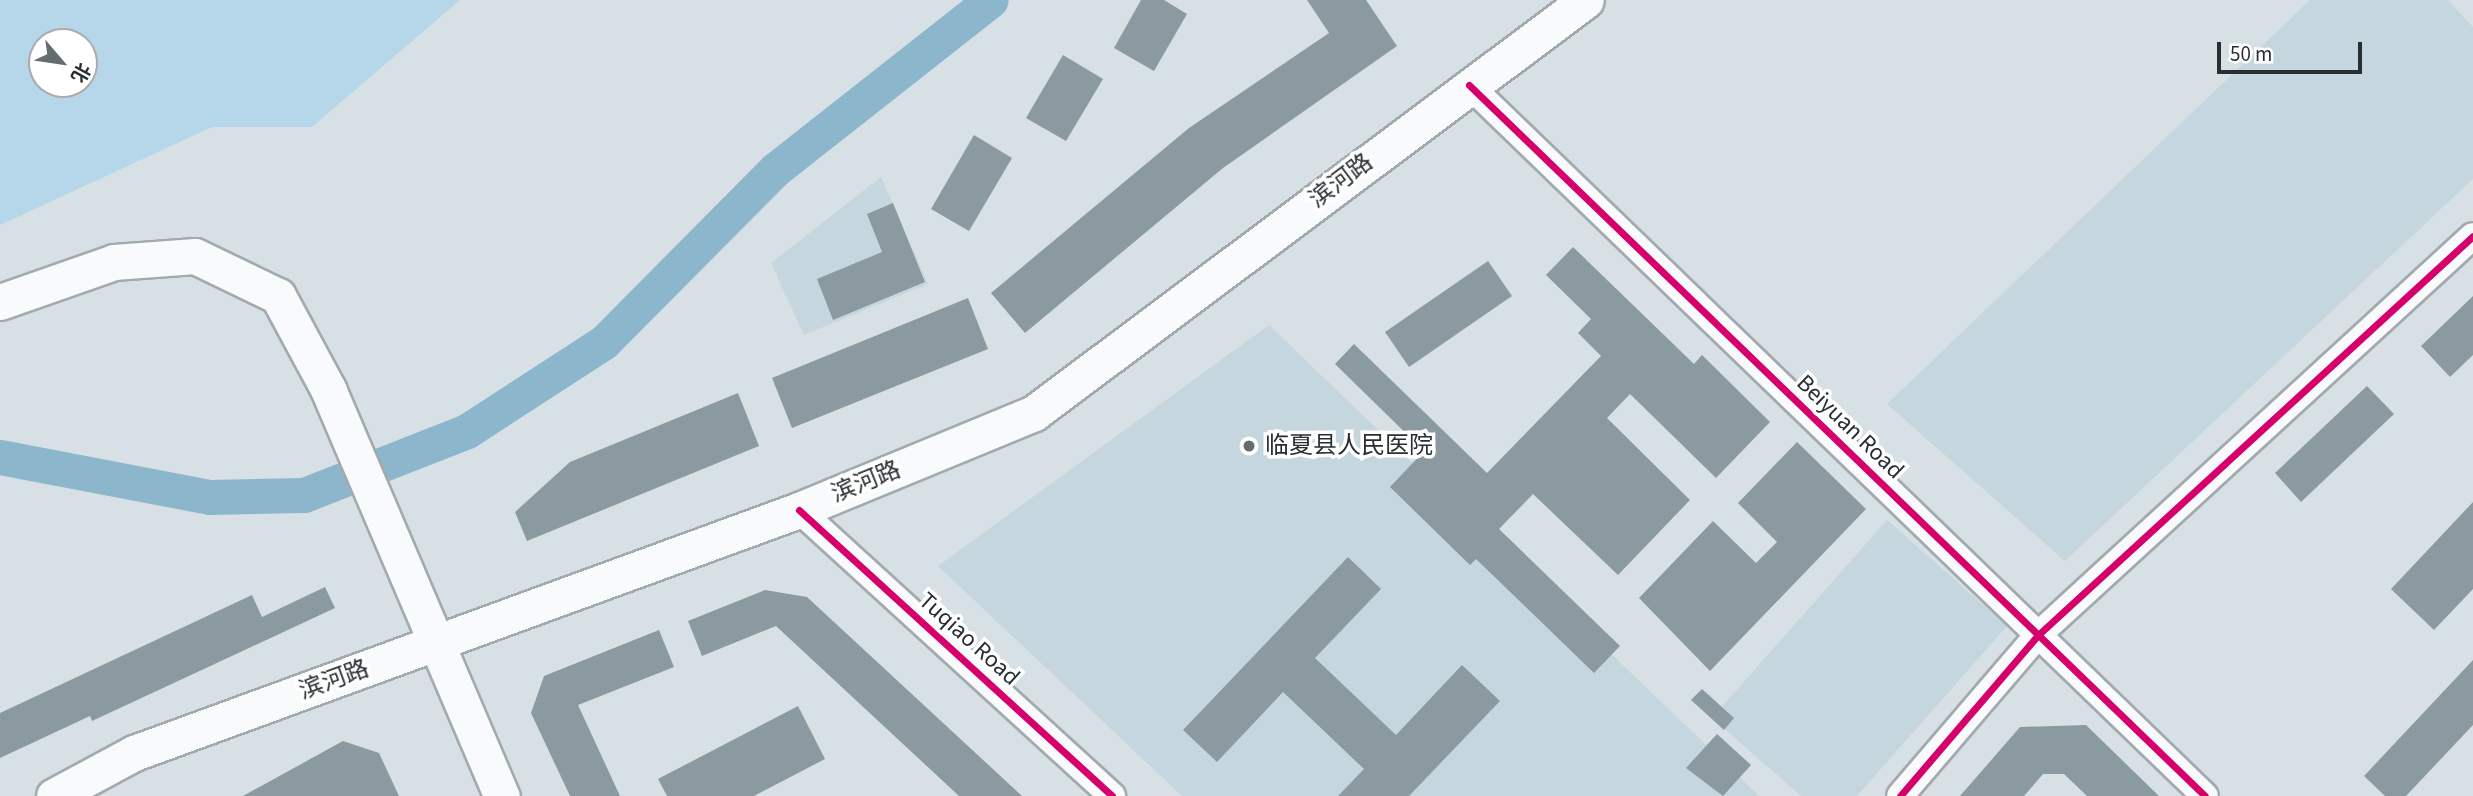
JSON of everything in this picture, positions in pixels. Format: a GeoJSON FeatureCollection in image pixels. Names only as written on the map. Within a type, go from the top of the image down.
{"type":"FeatureCollection","features":[{"type":"Feature","properties":{"kind":"main road","name":"滨河路"},"geometry":{"type":"LineString","coordinates":[[54,796],[134,753],[799,510],[1034,413],[1586,0]]}},
{"type":"Feature","properties":{"kind":"main road"},"geometry":{"type":"LineString","coordinates":[[0,302],[114,262],[195,256],[278,296],[341,418],[502,796]]}},
{"type":"Feature","properties":{"kind":"street","name":"Beiyuan Road"},"geometry":{"type":"LineString","coordinates":[[1469,85],[2204,796]]}},
{"type":"Feature","properties":{"kind":"street"},"geometry":{"type":"LineString","coordinates":[[1900,796],[2038,635],[2473,236]]}},
{"type":"Feature","properties":{"kind":"street","name":"Tuqiao Road"},"geometry":{"type":"LineString","coordinates":[[799,510],[1112,796]]}},
{"type":"Feature","properties":{"kind":"shaded area"},"geometry":{"type":"Polygon","coordinates":[[[0,0],[460,0],[312,127],[212,127],[0,225],[0,0]]]}},
{"type":"Feature","properties":{"kind":"shaded area"},"geometry":{"type":"Polygon","coordinates":[[[2310,0],[2448,0],[2473,27],[2473,179],[2065,561],[1887,404],[2310,0]]]}},
{"type":"Feature","properties":{"kind":"shaded area"},"geometry":{"type":"Polygon","coordinates":[[[881,177],[928,284],[804,335],[771,263],[881,177]]]}},
{"type":"Feature","properties":{"kind":"shaded area","name":"临夏县人民医院"},"geometry":{"type":"Polygon","coordinates":[[[1269,325],[1759,796],[1182,796],[938,566],[1269,325]]]}},
{"type":"Feature","properties":{"kind":"shaded area"},"geometry":{"type":"Polygon","coordinates":[[[1887,520],[2007,626],[1857,796],[1801,796],[1712,718],[1887,520]]]}},
{"type":"Feature","properties":{"kind":"building"},"geometry":{"type":"Polygon","coordinates":[[[1141,0],[1164,0],[1187,14],[1154,71],[1114,48],[1141,0]]]}},
{"type":"Feature","properties":{"kind":"building"},"geometry":{"type":"Polygon","coordinates":[[[1307,0],[1366,0],[1397,46],[1223,168],[1025,333],[991,293],[1189,128],[1329,33],[1307,0]]]}},
{"type":"Feature","properties":{"kind":"building"},"geometry":{"type":"Polygon","coordinates":[[[1063,55],[1103,79],[1066,141],[1026,118],[1063,55]]]}},
{"type":"Feature","properties":{"kind":"building"},"geometry":{"type":"Polygon","coordinates":[[[974,135],[1012,158],[969,231],[931,209],[974,135]]]}},
{"type":"Feature","properties":{"kind":"building"},"geometry":{"type":"Polygon","coordinates":[[[893,203],[925,282],[833,320],[817,279],[882,252],[867,214],[893,203]]]}},
{"type":"Feature","properties":{"kind":"building"},"geometry":{"type":"Polygon","coordinates":[[[1573,247],[1694,364],[1702,355],[1770,422],[1716,478],[1630,394],[1607,418],[1690,500],[1618,575],[1533,494],[1499,529],[1620,646],[1594,673],[1476,559],[1470,565],[1390,487],[1424,451],[1335,364],[1354,344],[1487,473],[1601,356],[1578,333],[1591,319],[1546,275],[1573,247]]]}},
{"type":"Feature","properties":{"kind":"building"},"geometry":{"type":"Polygon","coordinates":[[[1488,261],[1512,296],[1409,367],[1385,332],[1488,261]]]}},
{"type":"Feature","properties":{"kind":"building"},"geometry":{"type":"Polygon","coordinates":[[[2473,296],[2473,355],[2450,377],[2421,346],[2473,296]]]}},
{"type":"Feature","properties":{"kind":"building"},"geometry":{"type":"Polygon","coordinates":[[[968,298],[988,349],[792,428],[772,378],[968,298]]]}},
{"type":"Feature","properties":{"kind":"building"},"geometry":{"type":"Polygon","coordinates":[[[2367,386],[2394,414],[2301,502],[2275,473],[2367,386]]]}},
{"type":"Feature","properties":{"kind":"building"},"geometry":{"type":"Polygon","coordinates":[[[738,393],[759,446],[527,541],[515,512],[570,462],[738,393]]]}},
{"type":"Feature","properties":{"kind":"building"},"geometry":{"type":"Polygon","coordinates":[[[1797,442],[1866,509],[1710,671],[1639,598],[1713,521],[1756,563],[1777,542],[1738,503],[1797,442]]]}},
{"type":"Feature","properties":{"kind":"building"},"geometry":{"type":"Polygon","coordinates":[[[2473,502],[2473,589],[2434,630],[2391,589],[2473,502]]]}},
{"type":"Feature","properties":{"kind":"building"},"geometry":{"type":"Polygon","coordinates":[[[1348,557],[1381,589],[1315,658],[1396,735],[1462,665],[1500,701],[1409,796],[1338,796],[1364,769],[1283,692],[1217,762],[1183,730],[1348,557]]]}},
{"type":"Feature","properties":{"kind":"building"},"geometry":{"type":"Polygon","coordinates":[[[325,587],[335,608],[92,721],[90,716],[0,758],[0,713],[252,595],[262,617],[325,587]]]}},
{"type":"Feature","properties":{"kind":"building"},"geometry":{"type":"Polygon","coordinates":[[[765,590],[807,597],[1022,796],[959,796],[776,626],[702,656],[688,621],[765,590]]]}},
{"type":"Feature","properties":{"kind":"building"},"geometry":{"type":"Polygon","coordinates":[[[659,630],[674,667],[578,705],[620,796],[570,796],[531,713],[544,676],[659,630]]]}},
{"type":"Feature","properties":{"kind":"building"},"geometry":{"type":"Polygon","coordinates":[[[2473,660],[2473,725],[2406,796],[2385,796],[2364,776],[2473,660]]]}},
{"type":"Feature","properties":{"kind":"building"},"geometry":{"type":"Polygon","coordinates":[[[1702,689],[1734,718],[1724,730],[1691,700],[1702,689]]]}},
{"type":"Feature","properties":{"kind":"building"},"geometry":{"type":"Polygon","coordinates":[[[798,706],[825,759],[754,796],[667,796],[658,779],[798,706]]]}},
{"type":"Feature","properties":{"kind":"building"},"geometry":{"type":"Polygon","coordinates":[[[2086,725],[2159,796],[2087,796],[2064,774],[2043,774],[2024,796],[1960,796],[2020,727],[2086,725]]]}},
{"type":"Feature","properties":{"kind":"building"},"geometry":{"type":"Polygon","coordinates":[[[1717,734],[1751,765],[1723,796],[1686,768],[1717,734]]]}},
{"type":"Feature","properties":{"kind":"building"},"geometry":{"type":"Polygon","coordinates":[[[343,741],[379,753],[399,796],[243,796],[343,741]]]}},
{"type":"Feature","properties":{"kind":"waterway"},"geometry":{"type":"LineString","coordinates":[[0,457],[210,497],[304,495],[467,431],[604,342],[776,169],[991,0]]}},
{"type":"Feature","properties":{"kind":"cycle path"},"geometry":{"type":"LineString","coordinates":[[1469,85],[2205,796]]}},
{"type":"Feature","properties":{"kind":"cycle path"},"geometry":{"type":"LineString","coordinates":[[1900,796],[2038,635],[2473,236]]}},
{"type":"Feature","properties":{"kind":"cycle path"},"geometry":{"type":"LineString","coordinates":[[799,510],[1112,796]]}},
{"type":"Feature","properties":{"kind":"place","name":"临夏县人民医院"},"geometry":{"type":"Point","coordinates":[1249,446]}}]}
